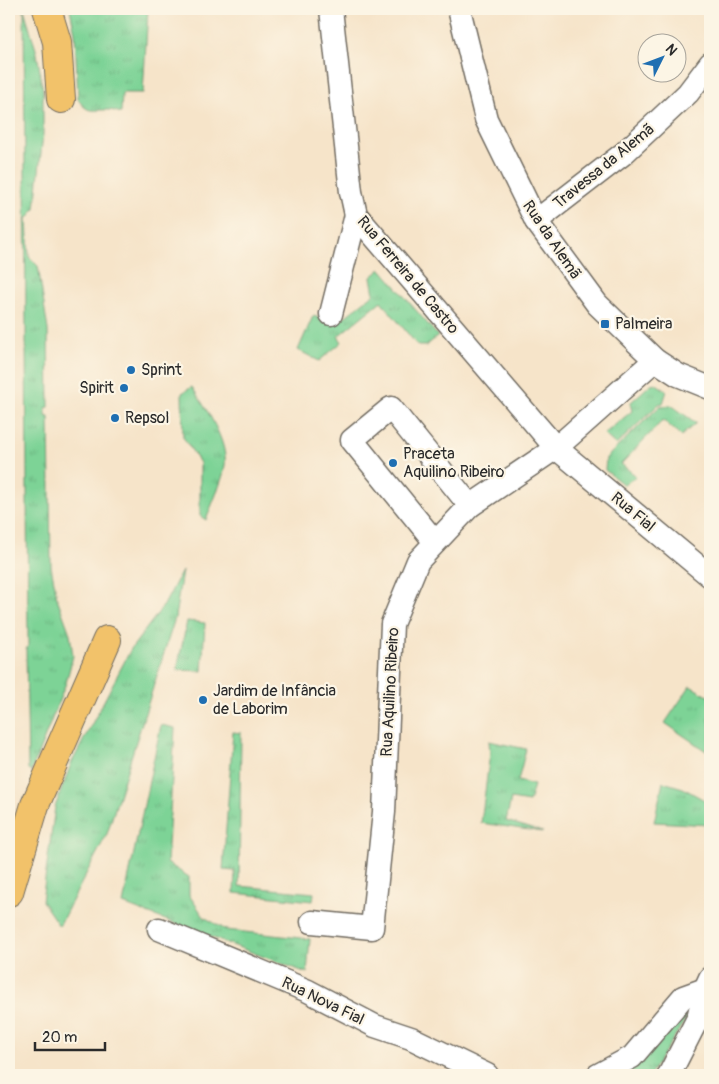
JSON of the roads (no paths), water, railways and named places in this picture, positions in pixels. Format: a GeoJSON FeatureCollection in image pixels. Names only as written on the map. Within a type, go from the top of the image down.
{"type":"FeatureCollection","features":[{"type":"Feature","properties":{"kind":"highway"},"geometry":{"type":"LineString","coordinates":[[47,9],[57,42],[61,99]]}},
{"type":"Feature","properties":{"kind":"highway"},"geometry":{"type":"LineString","coordinates":[[9,892],[35,805],[107,640]]}},
{"type":"Feature","properties":{"kind":"street","name":"Rua Ferreira de Castro"},"geometry":{"type":"LineString","coordinates":[[331,9],[356,215],[556,448]]}},
{"type":"Feature","properties":{"kind":"street","name":"Rua da Alemã"},"geometry":{"type":"LineString","coordinates":[[459,9],[486,119],[536,221],[597,304],[655,360],[678,376],[710,388]]}},
{"type":"Feature","properties":{"kind":"street","name":"Travessa da Alemã"},"geometry":{"type":"LineString","coordinates":[[536,221],[623,154],[688,93],[710,64]]}},
{"type":"Feature","properties":{"kind":"street"},"geometry":{"type":"LineString","coordinates":[[331,314],[356,215]]}},
{"type":"Feature","properties":{"kind":"street","name":"Rua Aquilino Ribeiro"},"geometry":{"type":"LineString","coordinates":[[312,922],[372,928],[384,812],[392,624],[418,562],[470,506],[556,448],[655,360]]}},
{"type":"Feature","properties":{"kind":"street"},"geometry":{"type":"LineString","coordinates":[[435,542],[352,440],[391,408],[470,506]]}},
{"type":"Feature","properties":{"kind":"street","name":"Rua Fial"},"geometry":{"type":"LineString","coordinates":[[556,448],[710,576]]}},
{"type":"Feature","properties":{"kind":"street","name":"Rua Nova Fial"},"geometry":{"type":"LineString","coordinates":[[159,929],[308,991],[375,1026],[411,1038],[487,1075]]}},
{"type":"Feature","properties":{"kind":"street"},"geometry":{"type":"LineString","coordinates":[[598,1075],[632,1057],[683,997],[707,984]]}},
{"type":"Feature","properties":{"kind":"street"},"geometry":{"type":"LineString","coordinates":[[669,1075],[698,1018],[707,984]]}},
{"type":"Feature","properties":{"kind":"place","name":"Palmeira"},"geometry":{"type":"Point","coordinates":[605,324]}},
{"type":"Feature","properties":{"kind":"place","name":"Sprint"},"geometry":{"type":"Point","coordinates":[131,370]}},
{"type":"Feature","properties":{"kind":"place","name":"Spirit"},"geometry":{"type":"Point","coordinates":[124,388]}},
{"type":"Feature","properties":{"kind":"place","name":"Repsol"},"geometry":{"type":"Point","coordinates":[115,418]}},
{"type":"Feature","properties":{"kind":"place","name":"Praceta Aquilino Ribeiro"},"geometry":{"type":"Point","coordinates":[393,463]}},
{"type":"Feature","properties":{"kind":"place","name":"Jardim de Infância de Laborim"},"geometry":{"type":"Point","coordinates":[203,700]}}]}
